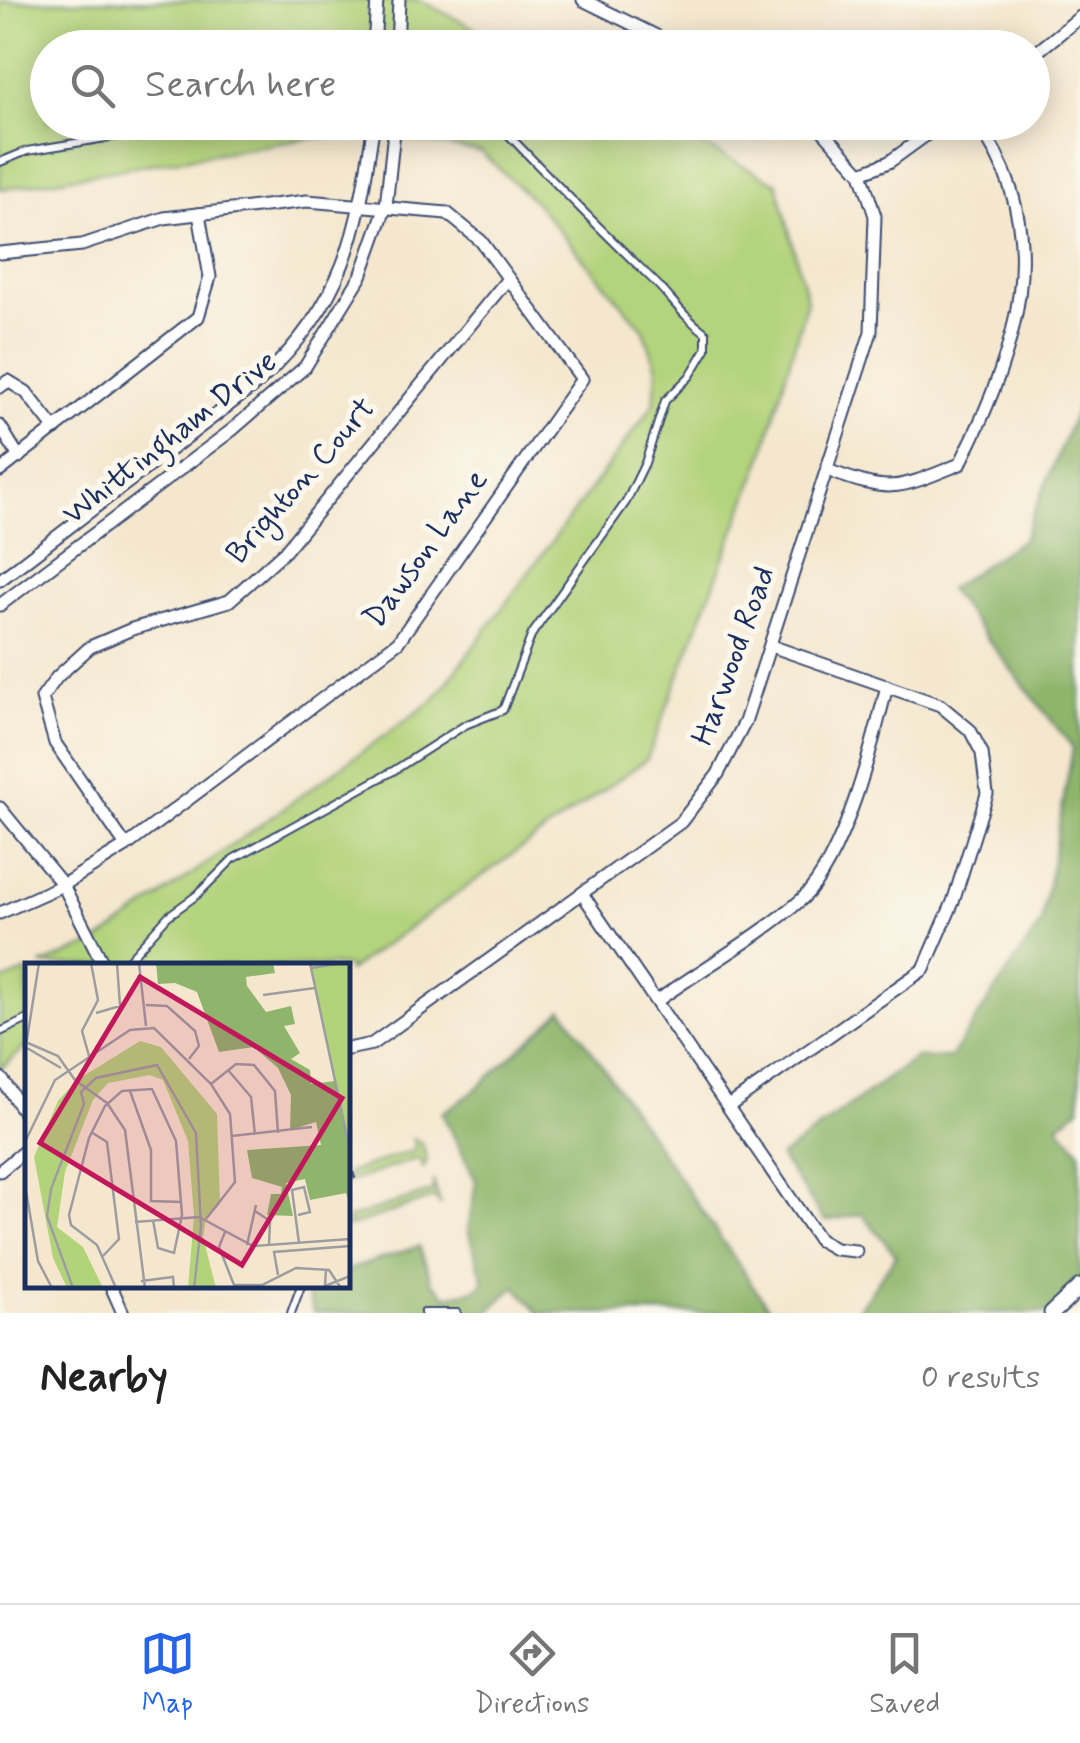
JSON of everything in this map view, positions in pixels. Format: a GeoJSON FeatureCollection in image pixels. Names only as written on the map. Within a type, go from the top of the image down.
{"type":"FeatureCollection","features":[{"type":"Feature","properties":{"kind":"street"},"geometry":{"type":"LineString","coordinates":[[375,30],[377,0]]}},
{"type":"Feature","properties":{"kind":"street"},"geometry":{"type":"LineString","coordinates":[[398,30],[399,0]]}},
{"type":"Feature","properties":{"kind":"street"},"geometry":{"type":"LineString","coordinates":[[583,0],[645,30]]}},
{"type":"Feature","properties":{"kind":"street"},"geometry":{"type":"LineString","coordinates":[[1050,41],[1080,17]]}},
{"type":"Feature","properties":{"kind":"street","name":"Whittingham Drive"},"geometry":{"type":"LineString","coordinates":[[0,580],[259,382],[293,350],[331,294],[359,224],[371,140]]}},
{"type":"Feature","properties":{"kind":"street","name":"Whittingham Drive"},"geometry":{"type":"LineString","coordinates":[[0,605],[244,421],[305,368],[361,276],[386,206],[393,140]]}},
{"type":"Feature","properties":{"kind":"street","name":"Harwood Road"},"geometry":{"type":"LineString","coordinates":[[350,1050],[372,1044],[681,822],[718,774],[745,722],[872,332],[875,216],[861,173],[832,140]]}},
{"type":"Feature","properties":{"kind":"street"},"geometry":{"type":"LineString","coordinates":[[861,173],[889,162],[919,140]]}},
{"type":"Feature","properties":{"kind":"street"},"geometry":{"type":"LineString","coordinates":[[827,470],[879,490],[960,464],[982,419],[1022,284],[1020,215],[1002,158],[989,140]]}},
{"type":"Feature","properties":{"kind":"street","name":"Dawson Lane"},"geometry":{"type":"LineString","coordinates":[[0,253],[82,245],[164,218],[307,201],[447,213],[481,241],[582,379],[398,642],[126,846],[63,885],[0,914]]}},
{"type":"Feature","properties":{"kind":"street"},"geometry":{"type":"LineString","coordinates":[[0,472],[198,318],[210,277],[199,214]]}},
{"type":"Feature","properties":{"kind":"street","name":"Brighton Court"},"geometry":{"type":"LineString","coordinates":[[126,846],[55,743],[42,698],[57,677],[90,647],[132,629],[229,601],[284,551],[507,280]]}},
{"type":"Feature","properties":{"kind":"street"},"geometry":{"type":"LineString","coordinates":[[0,387],[8,381],[26,392],[55,430]]}},
{"type":"Feature","properties":{"kind":"street"},"geometry":{"type":"LineString","coordinates":[[0,426],[20,457]]}},
{"type":"Feature","properties":{"kind":"street"},"geometry":{"type":"LineString","coordinates":[[729,1106],[924,968],[947,918],[987,794],[982,754],[970,730],[940,706],[771,646]]}},
{"type":"Feature","properties":{"kind":"street"},"geometry":{"type":"LineString","coordinates":[[657,1000],[802,898],[822,874],[871,750],[887,686]]}},
{"type":"Feature","properties":{"kind":"street"},"geometry":{"type":"LineString","coordinates":[[0,808],[63,885],[102,963]]}},
{"type":"Feature","properties":{"kind":"street"},"geometry":{"type":"LineString","coordinates":[[582,896],[819,1240],[835,1249],[856,1251]]}},
{"type":"Feature","properties":{"kind":"street"},"geometry":{"type":"LineString","coordinates":[[2,1079],[25,1114]]}},
{"type":"Feature","properties":{"kind":"street"},"geometry":{"type":"LineString","coordinates":[[0,1171],[25,1150]]}},
{"type":"Feature","properties":{"kind":"street"},"geometry":{"type":"LineString","coordinates":[[1052,1313],[1080,1287]]}},
{"type":"Feature","properties":{"kind":"street"},"geometry":{"type":"LineString","coordinates":[[112,1288],[124,1313]]}},
{"type":"Feature","properties":{"kind":"lane"},"geometry":{"type":"LineString","coordinates":[[0,162],[28,150],[91,140]]}},
{"type":"Feature","properties":{"kind":"lane"},"geometry":{"type":"LineString","coordinates":[[126,963],[168,916],[197,896],[233,859],[393,771],[464,725],[503,710],[532,634],[620,512],[646,463],[665,401],[690,376],[706,350],[706,333],[684,319],[658,285],[596,228],[513,140]]}},
{"type":"Feature","properties":{"kind":"lane"},"geometry":{"type":"LineString","coordinates":[[0,1032],[25,1020]]}},
{"type":"Feature","properties":{"kind":"lane"},"geometry":{"type":"LineString","coordinates":[[291,1313],[301,1288]]}},
{"type":"Feature","properties":{"kind":"lane"},"geometry":{"type":"LineString","coordinates":[[424,1313],[457,1313]]}},
{"type":"Feature","properties":{"kind":"path"},"geometry":{"type":"LineString","coordinates":[[353,1172],[355,1179]]}},
{"type":"Feature","properties":{"kind":"green space"},"geometry":{"type":"Polygon","coordinates":[[[419,0],[478,30],[30,30],[30,140],[298,140],[0,189],[0,1],[419,0]]]}},
{"type":"Feature","properties":{"kind":"green space"},"geometry":{"type":"Polygon","coordinates":[[[414,140],[692,140],[777,183],[807,300],[762,459],[647,759],[350,970],[350,963],[46,963],[96,943],[434,700],[654,404],[657,368],[644,330],[534,201],[481,152],[414,140]]]}},
{"type":"Feature","properties":{"kind":"green space"},"geometry":{"type":"Polygon","coordinates":[[[1080,401],[1080,1108],[1058,1125],[1080,1151],[1080,1287],[1052,1313],[856,1313],[896,1255],[862,1214],[825,1221],[780,1157],[915,1058],[950,1058],[1041,923],[1073,748],[948,589],[1023,539],[1080,401]]]}},
{"type":"Feature","properties":{"kind":"green space"},"geometry":{"type":"Polygon","coordinates":[[[25,972],[25,1048],[0,1069],[0,982],[25,972]]]}},
{"type":"Feature","properties":{"kind":"green space"},"geometry":{"type":"Polygon","coordinates":[[[563,1009],[772,1313],[539,1313],[515,1286],[487,1313],[314,1313],[307,1293],[313,1288],[350,1288],[350,1269],[419,1246],[432,1282],[446,1296],[475,1290],[484,1282],[468,1230],[476,1181],[442,1113],[472,1093],[563,1009]]]}},
{"type":"Feature","properties":{"kind":"green space"},"geometry":{"type":"Polygon","coordinates":[[[413,1139],[422,1143],[427,1161],[423,1168],[418,1158],[350,1181],[350,1172],[415,1150],[413,1139]]]}},
{"type":"Feature","properties":{"kind":"green space"},"geometry":{"type":"Polygon","coordinates":[[[433,1180],[441,1206],[435,1197],[350,1226],[350,1218],[433,1191],[433,1180]]]}}]}
